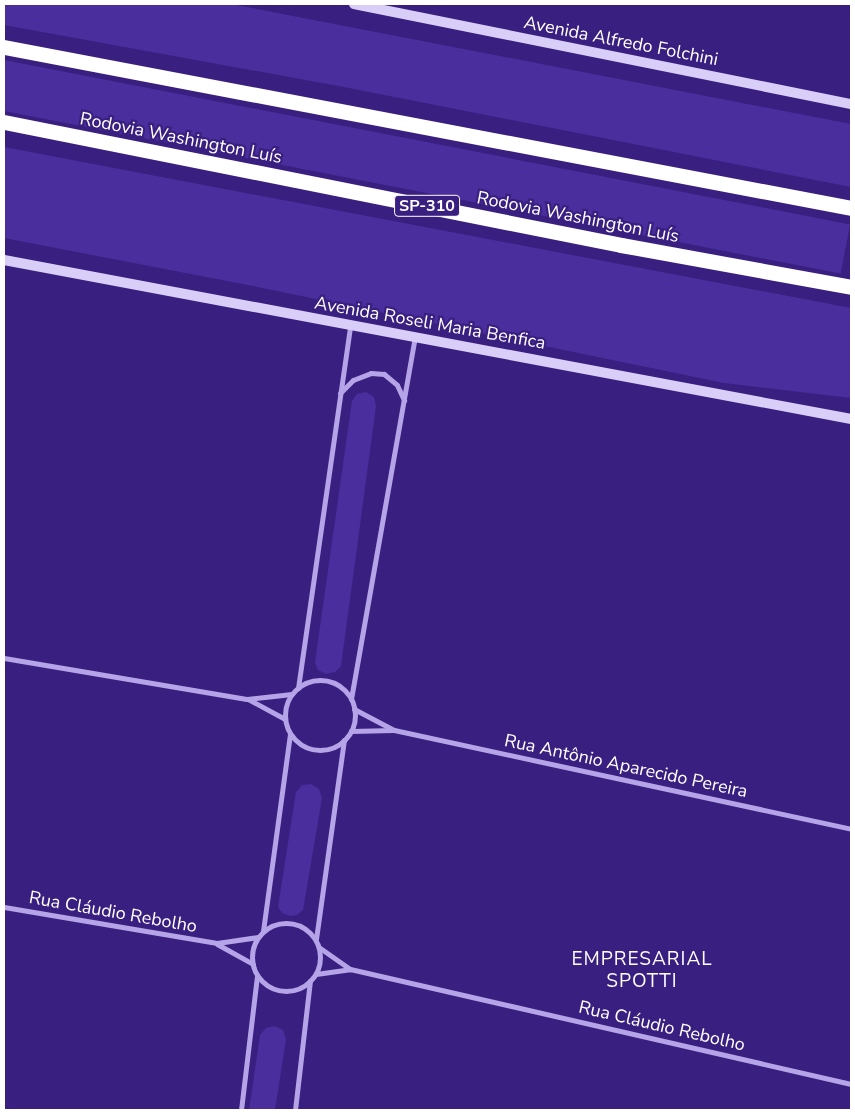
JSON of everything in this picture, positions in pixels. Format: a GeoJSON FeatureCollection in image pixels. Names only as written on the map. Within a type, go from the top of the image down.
{"type":"FeatureCollection","features":[{"type":"Feature","properties":{"kind":"highway"},"geometry":{"type":"LineString","coordinates":[[4,47],[851,208]]}},
{"type":"Feature","properties":{"kind":"highway","name":"Rodovia Washington Luís"},"geometry":{"type":"LineString","coordinates":[[4,122],[611,243],[851,287]]}},
{"type":"Feature","properties":{"kind":"main road","name":"Avenida Alfredo Folchini"},"geometry":{"type":"LineString","coordinates":[[354,4],[851,104]]}},
{"type":"Feature","properties":{"kind":"main road","name":"Avenida Roseli Maria Benfica"},"geometry":{"type":"LineString","coordinates":[[4,260],[851,419]]}},
{"type":"Feature","properties":{"kind":"street"},"geometry":{"type":"LineString","coordinates":[[298,688],[350,325]]}},
{"type":"Feature","properties":{"kind":"street"},"geometry":{"type":"LineString","coordinates":[[350,699],[416,336]]}},
{"type":"Feature","properties":{"kind":"street"},"geometry":{"type":"LineString","coordinates":[[340,393],[353,380],[371,373],[384,374],[396,385],[404,400]]}},
{"type":"Feature","properties":{"kind":"street"},"geometry":{"type":"LineString","coordinates":[[4,658],[247,699],[292,694]]}},
{"type":"Feature","properties":{"kind":"street"},"geometry":{"type":"LineString","coordinates":[[263,931],[290,735],[285,718],[285,710],[292,694],[307,683],[327,681],[336,684],[350,699],[354,709],[354,720],[351,731],[344,740],[326,750],[316,750],[302,745],[290,735]]}},
{"type":"Feature","properties":{"kind":"street"},"geometry":{"type":"LineString","coordinates":[[247,699],[285,718]]}},
{"type":"Feature","properties":{"kind":"street","name":"Rua Antônio Aparecido Pereira"},"geometry":{"type":"LineString","coordinates":[[354,709],[394,730]]}},
{"type":"Feature","properties":{"kind":"street","name":"Rua Antônio Aparecido Pereira"},"geometry":{"type":"LineString","coordinates":[[351,731],[394,730],[851,829]]}},
{"type":"Feature","properties":{"kind":"street"},"geometry":{"type":"LineString","coordinates":[[316,940],[344,740]]}},
{"type":"Feature","properties":{"kind":"street","name":"Rua Cláudio Rebolho"},"geometry":{"type":"LineString","coordinates":[[4,907],[217,943],[258,937]]}},
{"type":"Feature","properties":{"kind":"street"},"geometry":{"type":"LineString","coordinates":[[241,1110],[257,975],[253,964],[253,950],[258,937],[263,931],[282,922],[302,926],[316,940],[320,948],[321,957],[316,974],[310,981],[292,990],[282,991],[272,988],[257,975]]}},
{"type":"Feature","properties":{"kind":"street","name":"Rua Cláudio Rebolho"},"geometry":{"type":"LineString","coordinates":[[217,943],[253,964]]}},
{"type":"Feature","properties":{"kind":"street","name":"Rua Cláudio Rebolho"},"geometry":{"type":"LineString","coordinates":[[320,948],[350,969]]}},
{"type":"Feature","properties":{"kind":"street","name":"Rua Cláudio Rebolho"},"geometry":{"type":"LineString","coordinates":[[316,974],[350,969],[851,1084]]}},
{"type":"Feature","properties":{"kind":"street"},"geometry":{"type":"LineString","coordinates":[[295,1110],[310,981]]}},
{"type":"Feature","properties":{"kind":"shaded area"},"geometry":{"type":"Polygon","coordinates":[[[4,4],[231,4],[851,124],[851,187],[344,87],[4,25],[4,4]]]}},
{"type":"Feature","properties":{"kind":"shaded area"},"geometry":{"type":"Polygon","coordinates":[[[4,60],[850,224],[841,274],[4,111],[4,60]]]}},
{"type":"Feature","properties":{"kind":"shaded area"},"geometry":{"type":"Polygon","coordinates":[[[4,147],[851,308],[851,398],[724,383],[253,286],[4,238],[4,147]]]}},
{"type":"Feature","properties":{"kind":"shaded area"},"geometry":{"type":"Polygon","coordinates":[[[366,392],[374,397],[376,406],[341,666],[335,672],[326,674],[318,670],[315,662],[352,401],[357,394],[366,392]]]}},
{"type":"Feature","properties":{"kind":"shaded area"},"geometry":{"type":"Polygon","coordinates":[[[311,784],[319,789],[322,798],[303,910],[297,915],[290,916],[282,913],[278,907],[296,792],[302,785],[311,784]]]}},
{"type":"Feature","properties":{"kind":"shaded area"},"geometry":{"type":"Polygon","coordinates":[[[275,1026],[283,1030],[286,1039],[275,1110],[249,1110],[260,1035],[266,1028],[275,1026]]]}},
{"type":"Feature","properties":{"kind":"district","name":"EMPRESARIAL SPOTTI"},"geometry":{"type":"Point","coordinates":[642,971]}}]}
